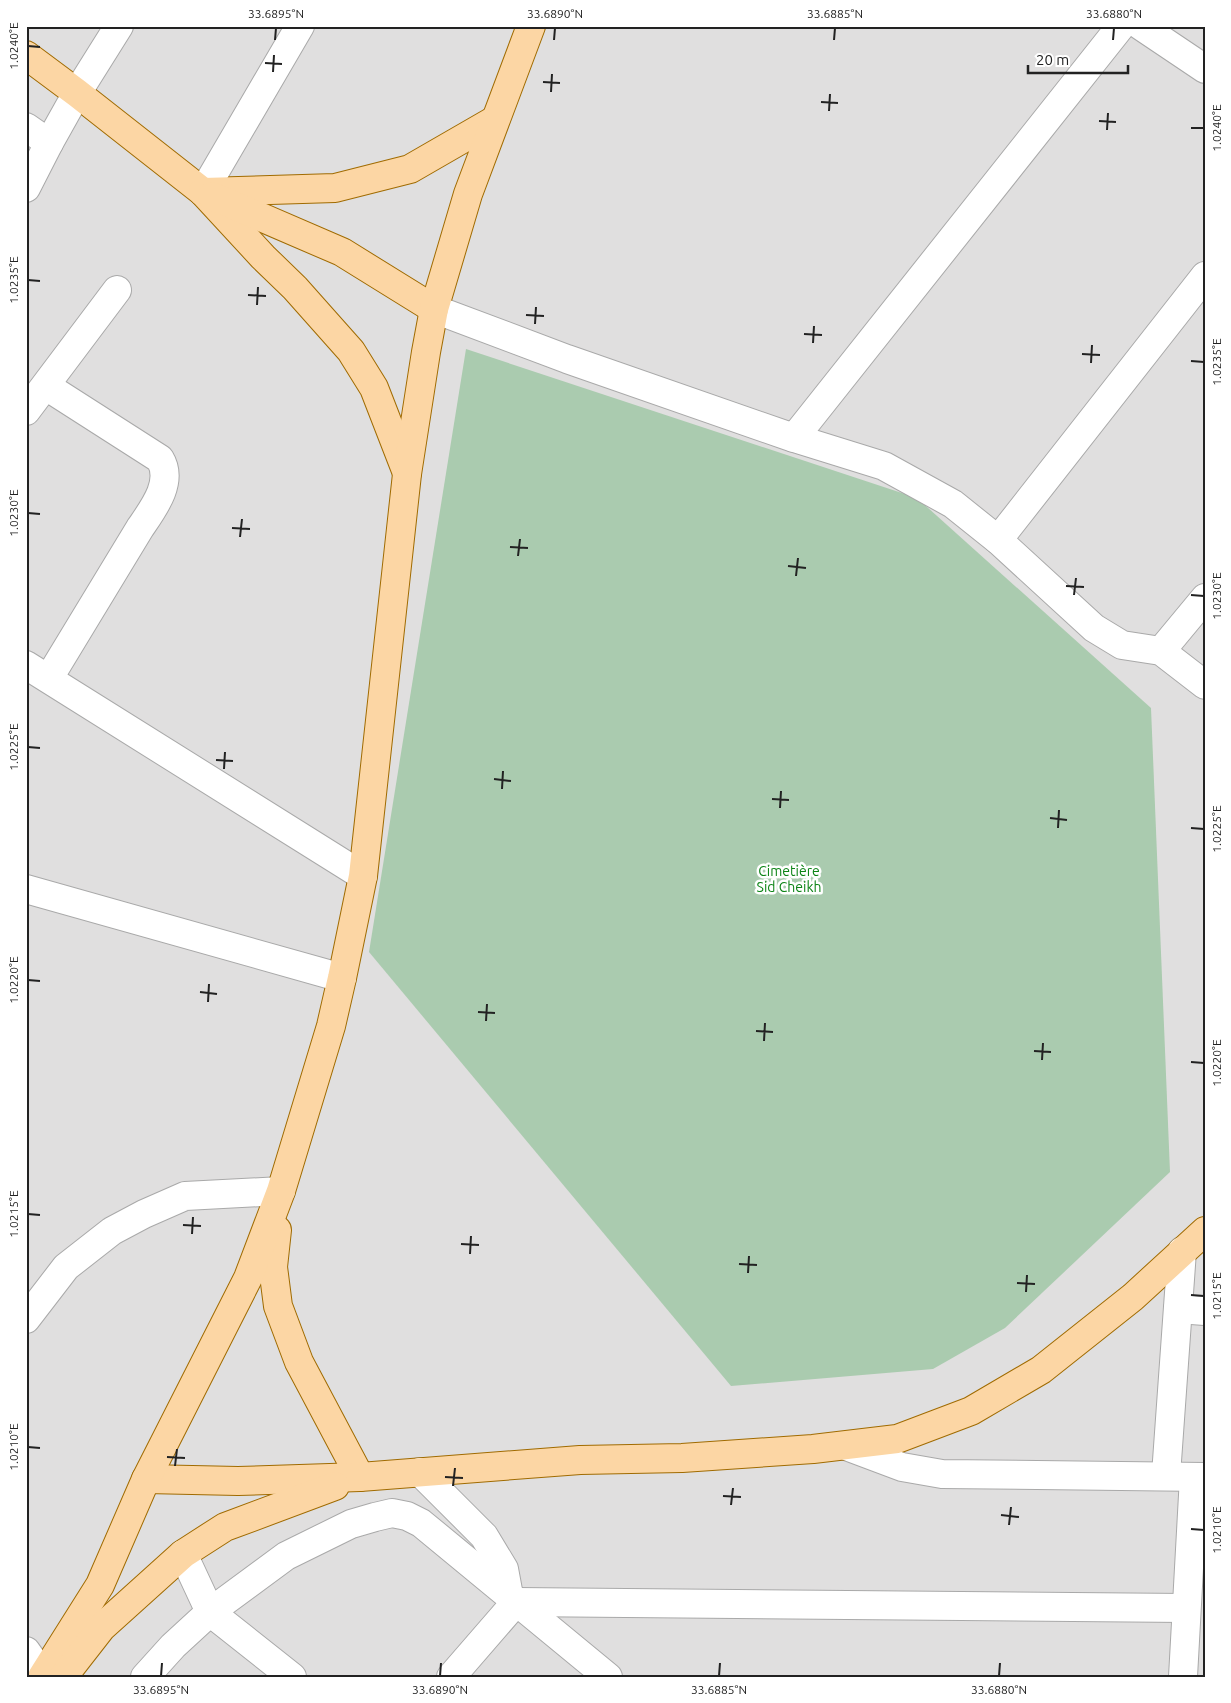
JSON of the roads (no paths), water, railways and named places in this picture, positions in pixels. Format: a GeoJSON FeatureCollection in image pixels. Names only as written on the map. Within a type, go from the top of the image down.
{"type":"FeatureCollection","features":[{"type":"Feature","properties":{"kind":"main road"},"geometry":{"type":"LineString","coordinates":[[49,1676],[100,1585],[146,1480],[248,1278],[280,1191],[331,1026],[363,876],[407,474],[434,309],[468,194],[532,26]]}},
{"type":"Feature","properties":{"kind":"main road"},"geometry":{"type":"LineString","coordinates":[[26,55],[78,93],[204,192],[263,258],[295,288],[351,351],[374,388],[407,474]]}},
{"type":"Feature","properties":{"kind":"main road"},"geometry":{"type":"LineString","coordinates":[[204,192],[335,188],[410,169],[495,120]]}},
{"type":"Feature","properties":{"kind":"main road"},"geometry":{"type":"LineString","coordinates":[[204,192],[342,252],[434,309]]}},
{"type":"Feature","properties":{"kind":"main road"},"geometry":{"type":"LineString","coordinates":[[280,1191],[273,1266],[278,1306],[299,1362],[360,1477]]}},
{"type":"Feature","properties":{"kind":"main road"},"geometry":{"type":"LineString","coordinates":[[146,1480],[238,1481],[360,1477],[580,1460],[682,1458],[846,1446],[897,1439],[971,1411],[1041,1370],[1133,1297],[1205,1231]]}},
{"type":"Feature","properties":{"kind":"main road"},"geometry":{"type":"LineString","coordinates":[[49,1676],[182,1554],[225,1527],[360,1477]]}},
{"type":"Feature","properties":{"kind":"street"},"geometry":{"type":"LineString","coordinates":[[26,188],[78,93],[119,26]]}},
{"type":"Feature","properties":{"kind":"street"},"geometry":{"type":"LineString","coordinates":[[204,192],[300,26]]}},
{"type":"Feature","properties":{"kind":"street"},"geometry":{"type":"LineString","coordinates":[[794,438],[1121,26]]}},
{"type":"Feature","properties":{"kind":"street"},"geometry":{"type":"LineString","coordinates":[[1141,26],[1205,69]]}},
{"type":"Feature","properties":{"kind":"street"},"geometry":{"type":"LineString","coordinates":[[26,128],[49,144]]}},
{"type":"Feature","properties":{"kind":"street"},"geometry":{"type":"LineString","coordinates":[[998,540],[1205,276]]}},
{"type":"Feature","properties":{"kind":"street"},"geometry":{"type":"LineString","coordinates":[[26,411],[117,290]]}},
{"type":"Feature","properties":{"kind":"street"},"geometry":{"type":"LineString","coordinates":[[434,309],[567,359],[794,438],[884,466],[953,504],[998,540],[1094,628],[1122,645],[1161,651],[1205,685]]}},
{"type":"Feature","properties":{"kind":"street"},"geometry":{"type":"LineString","coordinates":[[46,386],[160,460],[165,467],[165,482],[156,504],[49,678]]}},
{"type":"Feature","properties":{"kind":"street"},"geometry":{"type":"LineString","coordinates":[[1161,651],[1205,598]]}},
{"type":"Feature","properties":{"kind":"street"},"geometry":{"type":"LineString","coordinates":[[26,665],[363,876]]}},
{"type":"Feature","properties":{"kind":"street"},"geometry":{"type":"LineString","coordinates":[[26,889],[342,978]]}},
{"type":"Feature","properties":{"kind":"street"},"geometry":{"type":"LineString","coordinates":[[26,1319],[66,1268],[112,1232],[144,1214],[185,1196],[280,1191]]}},
{"type":"Feature","properties":{"kind":"street"},"geometry":{"type":"LineString","coordinates":[[1166,1475],[1182,1251]]}},
{"type":"Feature","properties":{"kind":"street"},"geometry":{"type":"LineString","coordinates":[[1178,1309],[1205,1310]]}},
{"type":"Feature","properties":{"kind":"street"},"geometry":{"type":"LineString","coordinates":[[846,1446],[902,1466],[942,1474],[1166,1475],[1199,1477],[1186,1608],[1183,1677]]}},
{"type":"Feature","properties":{"kind":"street"},"geometry":{"type":"LineString","coordinates":[[420,1472],[484,1536],[504,1570],[512,1599]]}},
{"type":"Feature","properties":{"kind":"street"},"geometry":{"type":"LineString","coordinates":[[145,1677],[173,1646],[210,1612],[286,1556],[351,1524],[392,1514],[407,1516],[421,1523],[608,1677]]}},
{"type":"Feature","properties":{"kind":"street"},"geometry":{"type":"LineString","coordinates":[[182,1554],[210,1612],[292,1677]]}},
{"type":"Feature","properties":{"kind":"street"},"geometry":{"type":"LineString","coordinates":[[512,1599],[1186,1608]]}},
{"type":"Feature","properties":{"kind":"street"},"geometry":{"type":"LineString","coordinates":[[451,1677],[512,1599]]}},
{"type":"Feature","properties":{"kind":"street"},"geometry":{"type":"LineString","coordinates":[[26,1651],[49,1676]]}},
{"type":"Feature","properties":{"kind":"park label","name":"Cimetière Sid Cheikh"},"geometry":{"type":"Point","coordinates":[789,880]}}]}
